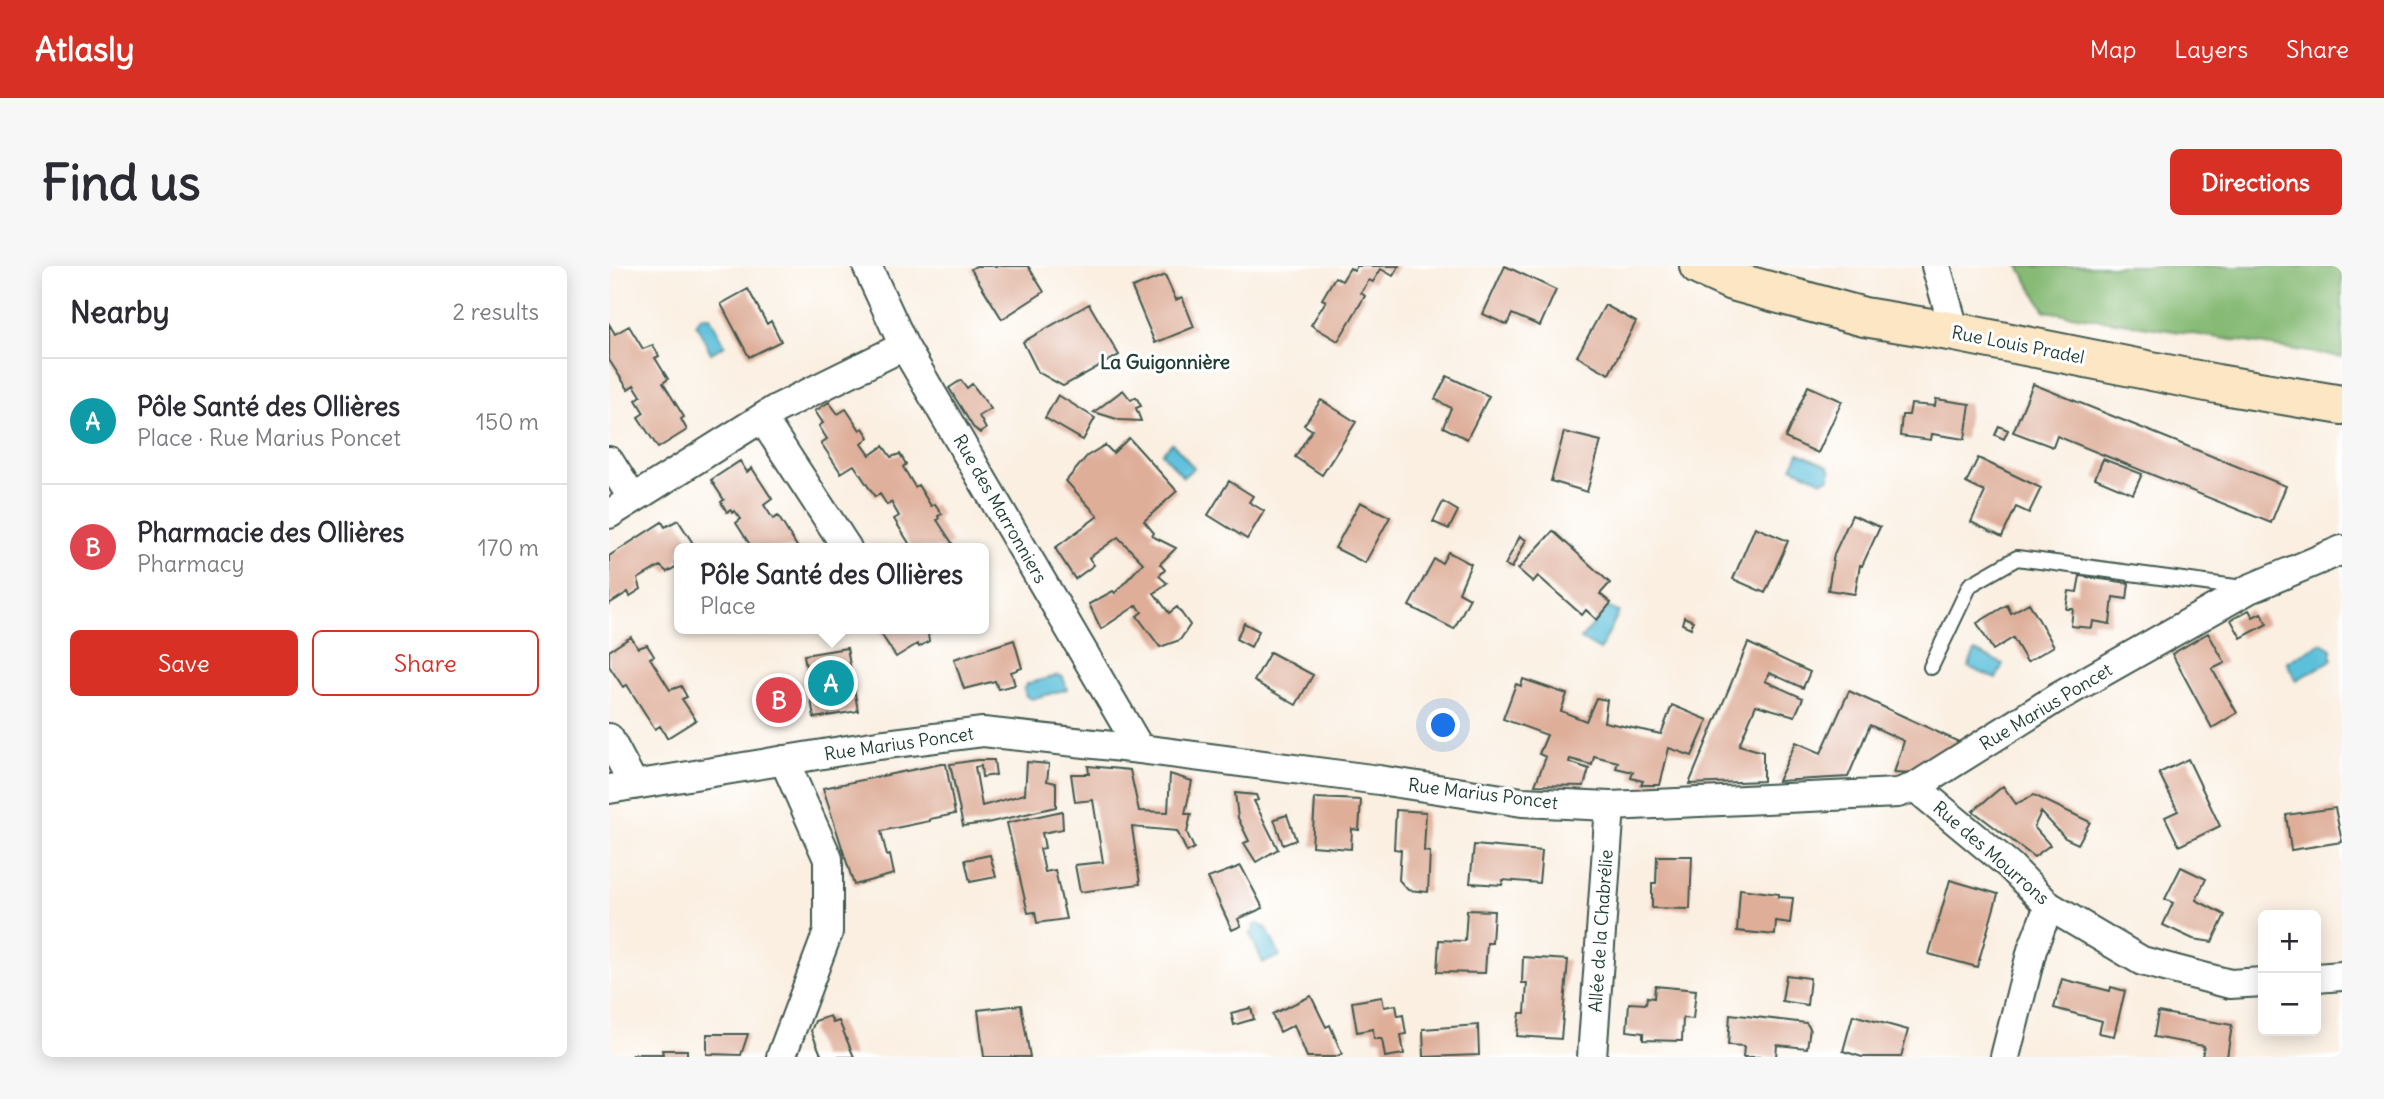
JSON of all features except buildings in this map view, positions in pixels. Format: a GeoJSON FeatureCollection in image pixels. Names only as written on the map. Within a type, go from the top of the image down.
{"type":"FeatureCollection","features":[{"type":"Feature","properties":{"kind":"main road","name":"Rue Louis Pradel"},"geometry":{"type":"LineString","coordinates":[[1699,266],[1732,281],[1864,317],[2342,405]]}},
{"type":"Feature","properties":{"kind":"street","name":"Rue des Marronniers"},"geometry":{"type":"LineString","coordinates":[[867,266],[904,346],[1140,748]]}},
{"type":"Feature","properties":{"kind":"street"},"geometry":{"type":"LineString","coordinates":[[1936,266],[1955,332]]}},
{"type":"Feature","properties":{"kind":"street"},"geometry":{"type":"LineString","coordinates":[[609,514],[762,418],[904,346]]}},
{"type":"Feature","properties":{"kind":"street"},"geometry":{"type":"LineString","coordinates":[[762,418],[843,543]]}},
{"type":"Feature","properties":{"kind":"street"},"geometry":{"type":"LineString","coordinates":[[609,461],[633,499]]}},
{"type":"Feature","properties":{"kind":"street","name":"Rue Marius Poncet"},"geometry":{"type":"LineString","coordinates":[[622,787],[878,744],[983,732],[1140,748],[1522,802],[1611,806],[1898,793],[1915,788],[2055,699],[2249,589],[2342,550]]}},
{"type":"Feature","properties":{"kind":"street"},"geometry":{"type":"LineString","coordinates":[[609,738],[622,787]]}},
{"type":"Feature","properties":{"kind":"street"},"geometry":{"type":"LineString","coordinates":[[781,1057],[828,932],[828,859],[784,760]]}},
{"type":"Feature","properties":{"kind":"street","name":"Rue des Mourrons"},"geometry":{"type":"LineString","coordinates":[[1915,788],[2010,866],[2049,906],[2143,961],[2231,984],[2258,982]]}},
{"type":"Feature","properties":{"kind":"street","name":"Allée de la Chabrélie"},"geometry":{"type":"LineString","coordinates":[[1592,1057],[1611,806]]}},
{"type":"Feature","properties":{"kind":"street"},"geometry":{"type":"LineString","coordinates":[[2005,1057],[2032,950],[2049,906]]}},
{"type":"Feature","properties":{"kind":"street"},"geometry":{"type":"LineString","coordinates":[[2321,978],[2342,976]]}},
{"type":"Feature","properties":{"kind":"lane"},"geometry":{"type":"LineString","coordinates":[[1931,667],[1970,585],[2017,558],[2249,589]]}},
{"type":"Feature","properties":{"kind":"green space"},"geometry":{"type":"Polygon","coordinates":[[[2019,266],[2342,266],[2342,357],[2045,311],[2019,266]]]}},
{"type":"Feature","properties":{"kind":"water"},"geometry":{"type":"Polygon","coordinates":[[[701,317],[710,317],[725,345],[711,353],[696,324],[701,317]]]}},
{"type":"Feature","properties":{"kind":"water"},"geometry":{"type":"Polygon","coordinates":[[[1172,443],[1194,468],[1183,477],[1162,453],[1172,443]]]}},
{"type":"Feature","properties":{"kind":"water"},"geometry":{"type":"Polygon","coordinates":[[[1799,453],[1828,466],[1831,471],[1829,478],[1822,481],[1792,467],[1799,453]]]}},
{"type":"Feature","properties":{"kind":"water"},"geometry":{"type":"Polygon","coordinates":[[[1607,607],[1619,612],[1600,650],[1581,639],[1607,607]]]}},
{"type":"Feature","properties":{"kind":"water"},"geometry":{"type":"Polygon","coordinates":[[[2322,643],[2331,649],[2332,660],[2296,680],[2287,662],[2322,643]]]}},
{"type":"Feature","properties":{"kind":"water"},"geometry":{"type":"Polygon","coordinates":[[[1975,651],[2003,664],[1996,679],[1968,667],[1975,651]]]}},
{"type":"Feature","properties":{"kind":"water"},"geometry":{"type":"Polygon","coordinates":[[[1058,675],[1063,677],[1067,689],[1032,699],[1026,696],[1024,689],[1027,684],[1058,675]]]}},
{"type":"Feature","properties":{"kind":"water"},"geometry":{"type":"Polygon","coordinates":[[[1256,924],[1266,927],[1280,956],[1263,963],[1250,934],[1254,932],[1253,927],[1256,924]]]}},
{"type":"Feature","properties":{"kind":"place","name":"Pôle Santé des Ollières"},"geometry":{"type":"Point","coordinates":[831,683]}},
{"type":"Feature","properties":{"kind":"place","name":"Pharmacie des Ollières"},"geometry":{"type":"Point","coordinates":[779,700]}},
{"type":"Feature","properties":{"kind":"district","name":"La Guigonnière"},"geometry":{"type":"Point","coordinates":[1165,362]}}]}
